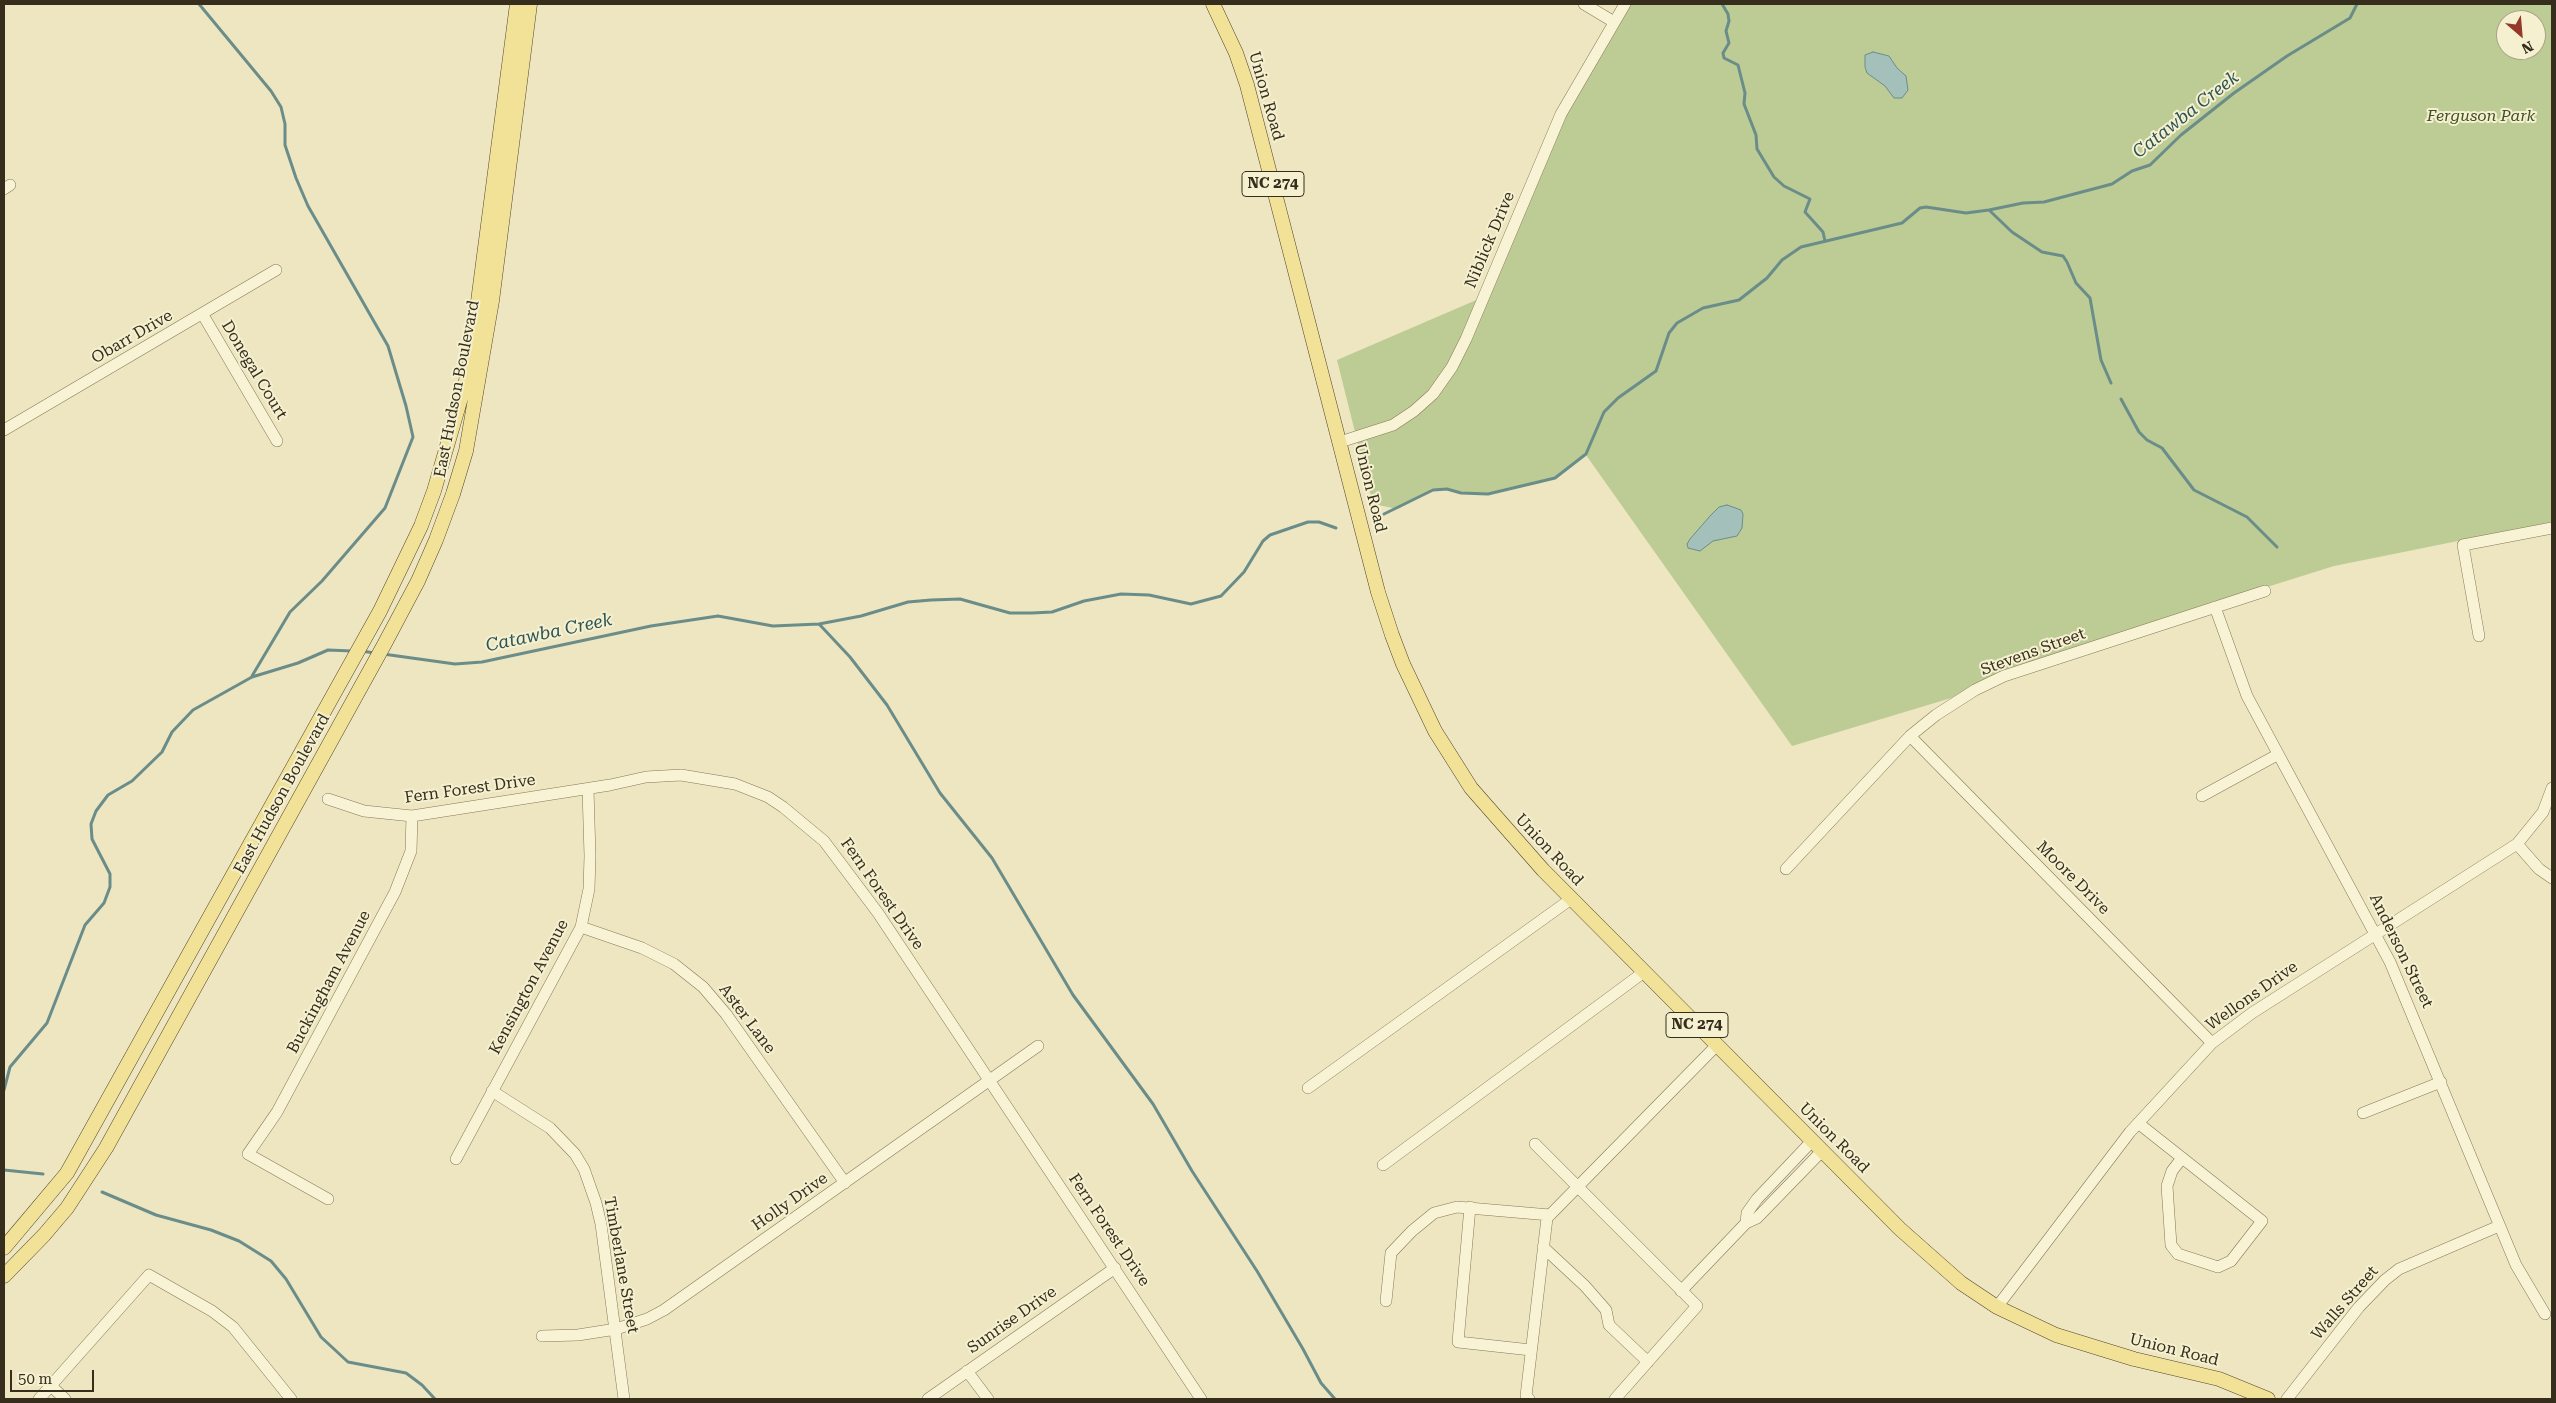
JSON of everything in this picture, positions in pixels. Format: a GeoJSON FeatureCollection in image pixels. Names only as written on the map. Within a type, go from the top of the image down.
{"type":"FeatureCollection","features":[{"type":"Feature","properties":{"kind":"main road","name":"East Hudson Boulevard"},"geometry":{"type":"LineString","coordinates":[[4,1248],[67,1173],[380,611],[408,555],[434,492],[469,370],[488,284],[517,4]]}},
{"type":"Feature","properties":{"kind":"main road","name":"East Hudson Boulevard"},"geometry":{"type":"LineString","coordinates":[[4,1276],[44,1236],[67,1208],[106,1148],[345,716],[401,612],[436,540],[454,494],[466,451],[488,284],[530,4]]}},
{"type":"Feature","properties":{"kind":"main road","name":"Union Road"},"geometry":{"type":"LineString","coordinates":[[1212,4],[1236,54],[1247,85],[1378,592],[1395,644],[1418,698],[1435,731],[1471,788],[1521,847],[1571,899],[1822,1151],[1929,1256],[1961,1283],[1998,1308],[2056,1334],[2134,1359],[2219,1379],[2268,1399]]}},
{"type":"Feature","properties":{"kind":"street"},"geometry":{"type":"LineString","coordinates":[[1584,4],[1614,22]]}},
{"type":"Feature","properties":{"kind":"street","name":"Niblick Drive"},"geometry":{"type":"LineString","coordinates":[[1340,442],[1393,425],[1432,394],[1452,367],[1466,339],[1561,114],[1625,4]]}},
{"type":"Feature","properties":{"kind":"street","name":"Obarr Drive"},"geometry":{"type":"LineString","coordinates":[[4,430],[276,270]]}},
{"type":"Feature","properties":{"kind":"street","name":"Donegal Court"},"geometry":{"type":"LineString","coordinates":[[202,315],[277,441]]}},
{"type":"Feature","properties":{"kind":"street"},"geometry":{"type":"LineString","coordinates":[[2479,636],[2463,545],[2552,528]]}},
{"type":"Feature","properties":{"kind":"street","name":"Stevens Street"},"geometry":{"type":"LineString","coordinates":[[1786,869],[1910,736],[1959,700],[2004,676],[2265,591]]}},
{"type":"Feature","properties":{"kind":"street","name":"Anderson Street"},"geometry":{"type":"LineString","coordinates":[[2215,607],[2247,696],[2277,755],[2376,933],[2422,1032],[2440,1082],[2499,1226],[2526,1286],[2545,1314]]}},
{"type":"Feature","properties":{"kind":"street","name":"Moore Drive"},"geometry":{"type":"LineString","coordinates":[[1910,736],[2212,1043]]}},
{"type":"Feature","properties":{"kind":"street"},"geometry":{"type":"LineString","coordinates":[[2202,796],[2277,755]]}},
{"type":"Feature","properties":{"kind":"street","name":"Fern Forest Drive"},"geometry":{"type":"LineString","coordinates":[[328,799],[364,811],[412,816],[588,789],[646,777],[699,777],[726,781],[752,790],[798,817],[836,855],[878,913],[1116,1268],[1201,1399]]}},
{"type":"Feature","properties":{"kind":"street","name":"Wellons Drive"},"geometry":{"type":"LineString","coordinates":[[1998,1308],[2138,1123],[2212,1043],[2252,1013],[2517,844],[2543,812],[2552,788]]}},
{"type":"Feature","properties":{"kind":"street","name":"Kensington Avenue"},"geometry":{"type":"LineString","coordinates":[[456,1159],[581,927],[589,889],[590,872],[588,789]]}},
{"type":"Feature","properties":{"kind":"street","name":"Buckingham Avenue"},"geometry":{"type":"LineString","coordinates":[[328,1199],[248,1154],[277,1112],[395,892],[411,850],[412,816]]}},
{"type":"Feature","properties":{"kind":"street"},"geometry":{"type":"LineString","coordinates":[[2517,844],[2539,868],[2552,878]]}},
{"type":"Feature","properties":{"kind":"street"},"geometry":{"type":"LineString","coordinates":[[1308,1088],[1571,899]]}},
{"type":"Feature","properties":{"kind":"street","name":"Aster Lane"},"geometry":{"type":"LineString","coordinates":[[581,927],[642,948],[674,964],[703,987],[726,1014],[845,1183]]}},
{"type":"Feature","properties":{"kind":"street"},"geometry":{"type":"LineString","coordinates":[[1383,1165],[1644,972]]}},
{"type":"Feature","properties":{"kind":"street"},"geometry":{"type":"LineString","coordinates":[[1529,1399],[1526,1396],[1547,1218],[1717,1045]]}},
{"type":"Feature","properties":{"kind":"street","name":"Holly Drive"},"geometry":{"type":"LineString","coordinates":[[542,1336],[578,1335],[616,1329],[647,1319],[664,1310],[1038,1046]]}},
{"type":"Feature","properties":{"kind":"street"},"geometry":{"type":"LineString","coordinates":[[2363,1113],[2440,1082]]}},
{"type":"Feature","properties":{"kind":"street","name":"Timberlane Street"},"geometry":{"type":"LineString","coordinates":[[492,1091],[550,1128],[575,1154],[584,1169],[596,1203],[616,1329],[624,1399]]}},
{"type":"Feature","properties":{"kind":"street"},"geometry":{"type":"LineString","coordinates":[[2138,1123],[2262,1221],[2231,1261],[2218,1266],[2178,1254],[2170,1245],[2167,1186],[2172,1171],[2182,1158]]}},
{"type":"Feature","properties":{"kind":"street"},"geometry":{"type":"LineString","coordinates":[[1746,1223],[1747,1213],[1757,1199],[1812,1141]]}},
{"type":"Feature","properties":{"kind":"street"},"geometry":{"type":"LineString","coordinates":[[1535,1144],[1576,1188],[1697,1306],[1615,1399]]}},
{"type":"Feature","properties":{"kind":"street"},"geometry":{"type":"LineString","coordinates":[[1681,1291],[1746,1223],[1757,1218],[1822,1151]]}},
{"type":"Feature","properties":{"kind":"street"},"geometry":{"type":"LineString","coordinates":[[1386,1301],[1391,1254],[1406,1237],[1434,1213],[1457,1207],[1470,1207],[1550,1215]]}},
{"type":"Feature","properties":{"kind":"street"},"geometry":{"type":"LineString","coordinates":[[1470,1207],[1458,1342],[1531,1350]]}},
{"type":"Feature","properties":{"kind":"street","name":"Walls Street"},"geometry":{"type":"LineString","coordinates":[[2287,1399],[2359,1307],[2385,1280],[2399,1269],[2499,1226]]}},
{"type":"Feature","properties":{"kind":"street"},"geometry":{"type":"LineString","coordinates":[[1543,1247],[1585,1286],[1606,1310],[1609,1325],[1648,1362]]}},
{"type":"Feature","properties":{"kind":"street","name":"Sunrise Drive"},"geometry":{"type":"LineString","coordinates":[[928,1399],[1116,1268]]}},
{"type":"Feature","properties":{"kind":"street"},"geometry":{"type":"LineString","coordinates":[[38,1399],[149,1275],[212,1311],[233,1327],[264,1363],[291,1399]]}},
{"type":"Feature","properties":{"kind":"street"},"geometry":{"type":"LineString","coordinates":[[967,1372],[988,1399]]}},
{"type":"Feature","properties":{"kind":"street"},"geometry":{"type":"LineString","coordinates":[[51,1386],[65,1399]]}},
{"type":"Feature","properties":{"kind":"green space","name":"Ferguson Park"},"geometry":{"type":"Polygon","coordinates":[[[1631,4],[2552,4],[2552,522],[2334,566],[2098,640],[1982,681],[1951,698],[1792,746],[1586,455],[1555,478],[1541,483],[1488,494],[1461,493],[1447,489],[1433,490],[1398,509],[1373,504],[1337,360],[1488,295],[1564,115],[1631,4]]]}},
{"type":"Feature","properties":{"kind":"water"},"geometry":{"type":"Polygon","coordinates":[[[1873,52],[1889,56],[1897,68],[1906,76],[1908,90],[1902,98],[1894,98],[1885,86],[1867,73],[1865,55],[1873,52]]]}},
{"type":"Feature","properties":{"kind":"water"},"geometry":{"type":"Polygon","coordinates":[[[1727,505],[1741,510],[1743,514],[1742,528],[1737,536],[1713,541],[1700,551],[1688,548],[1687,544],[1690,539],[1710,516],[1719,507],[1727,505]]]}},
{"type":"Feature","properties":{"kind":"waterway"},"geometry":{"type":"LineString","coordinates":[[199,4],[271,91],[281,107],[285,124],[285,145],[296,178],[308,206],[388,346],[413,437],[385,508],[322,581],[290,612],[252,676]]}},
{"type":"Feature","properties":{"kind":"waterway"},"geometry":{"type":"LineString","coordinates":[[1722,4],[1728,14],[1729,21],[1726,31],[1729,43],[1723,53],[1724,58],[1738,65],[1745,93],[1744,104],[1756,135],[1757,149],[1774,177],[1784,186],[1810,199],[1805,212],[1823,232],[1825,241]]}},
{"type":"Feature","properties":{"kind":"waterway","name":"Catawba Creek"},"geometry":{"type":"LineString","coordinates":[[1384,514],[1433,490],[1447,489],[1461,493],[1488,494],[1555,478],[1586,454],[1604,412],[1618,398],[1656,371],[1669,333],[1677,323],[1703,308],[1739,300],[1767,278],[1782,260],[1801,247],[1902,223],[1920,208],[1926,207],[1966,213],[2023,203],[2044,202],[2112,184],[2132,171],[2150,165],[2181,135],[2234,93],[2287,56],[2350,18],[2357,4]]}},
{"type":"Feature","properties":{"kind":"waterway"},"geometry":{"type":"LineString","coordinates":[[1989,210],[2012,232],[2042,252],[2063,256],[2076,283],[2090,298],[2101,360],[2111,383]]}},
{"type":"Feature","properties":{"kind":"waterway"},"geometry":{"type":"LineString","coordinates":[[2121,399],[2139,432],[2147,440],[2162,448],[2194,490],[2247,517],[2277,547]]}},
{"type":"Feature","properties":{"kind":"waterway","name":"Catawba Creek"},"geometry":{"type":"LineString","coordinates":[[383,654],[455,664],[482,662],[651,626],[718,616],[773,626],[819,624],[861,616],[908,602],[931,600],[960,599],[1010,613],[1052,612],[1084,601],[1121,594],[1149,595],[1191,604],[1221,596],[1244,572],[1263,541],[1270,535],[1308,522],[1319,522],[1336,528]]}},
{"type":"Feature","properties":{"kind":"waterway"},"geometry":{"type":"LineString","coordinates":[[820,625],[850,657],[887,705],[940,793],[992,858],[1073,995],[1153,1104],[1192,1171],[1257,1271],[1321,1383],[1335,1399]]}},
{"type":"Feature","properties":{"kind":"waterway","name":"Catawba Creek"},"geometry":{"type":"LineString","coordinates":[[4,1090],[10,1067],[47,1023],[85,925],[104,903],[110,887],[110,874],[92,839],[91,824],[96,811],[108,795],[132,781],[162,752],[172,732],[193,710],[252,677],[298,663],[328,650],[352,651]]}},
{"type":"Feature","properties":{"kind":"waterway","name":"Catawba Creek"},"geometry":{"type":"LineString","coordinates":[[361,651],[375,653]]}},
{"type":"Feature","properties":{"kind":"waterway"},"geometry":{"type":"LineString","coordinates":[[4,1170],[43,1174]]}},
{"type":"Feature","properties":{"kind":"waterway"},"geometry":{"type":"LineString","coordinates":[[102,1192],[156,1215],[211,1230],[239,1241],[271,1261],[286,1279],[321,1337],[348,1362],[406,1373],[422,1385],[435,1399]]}}]}
